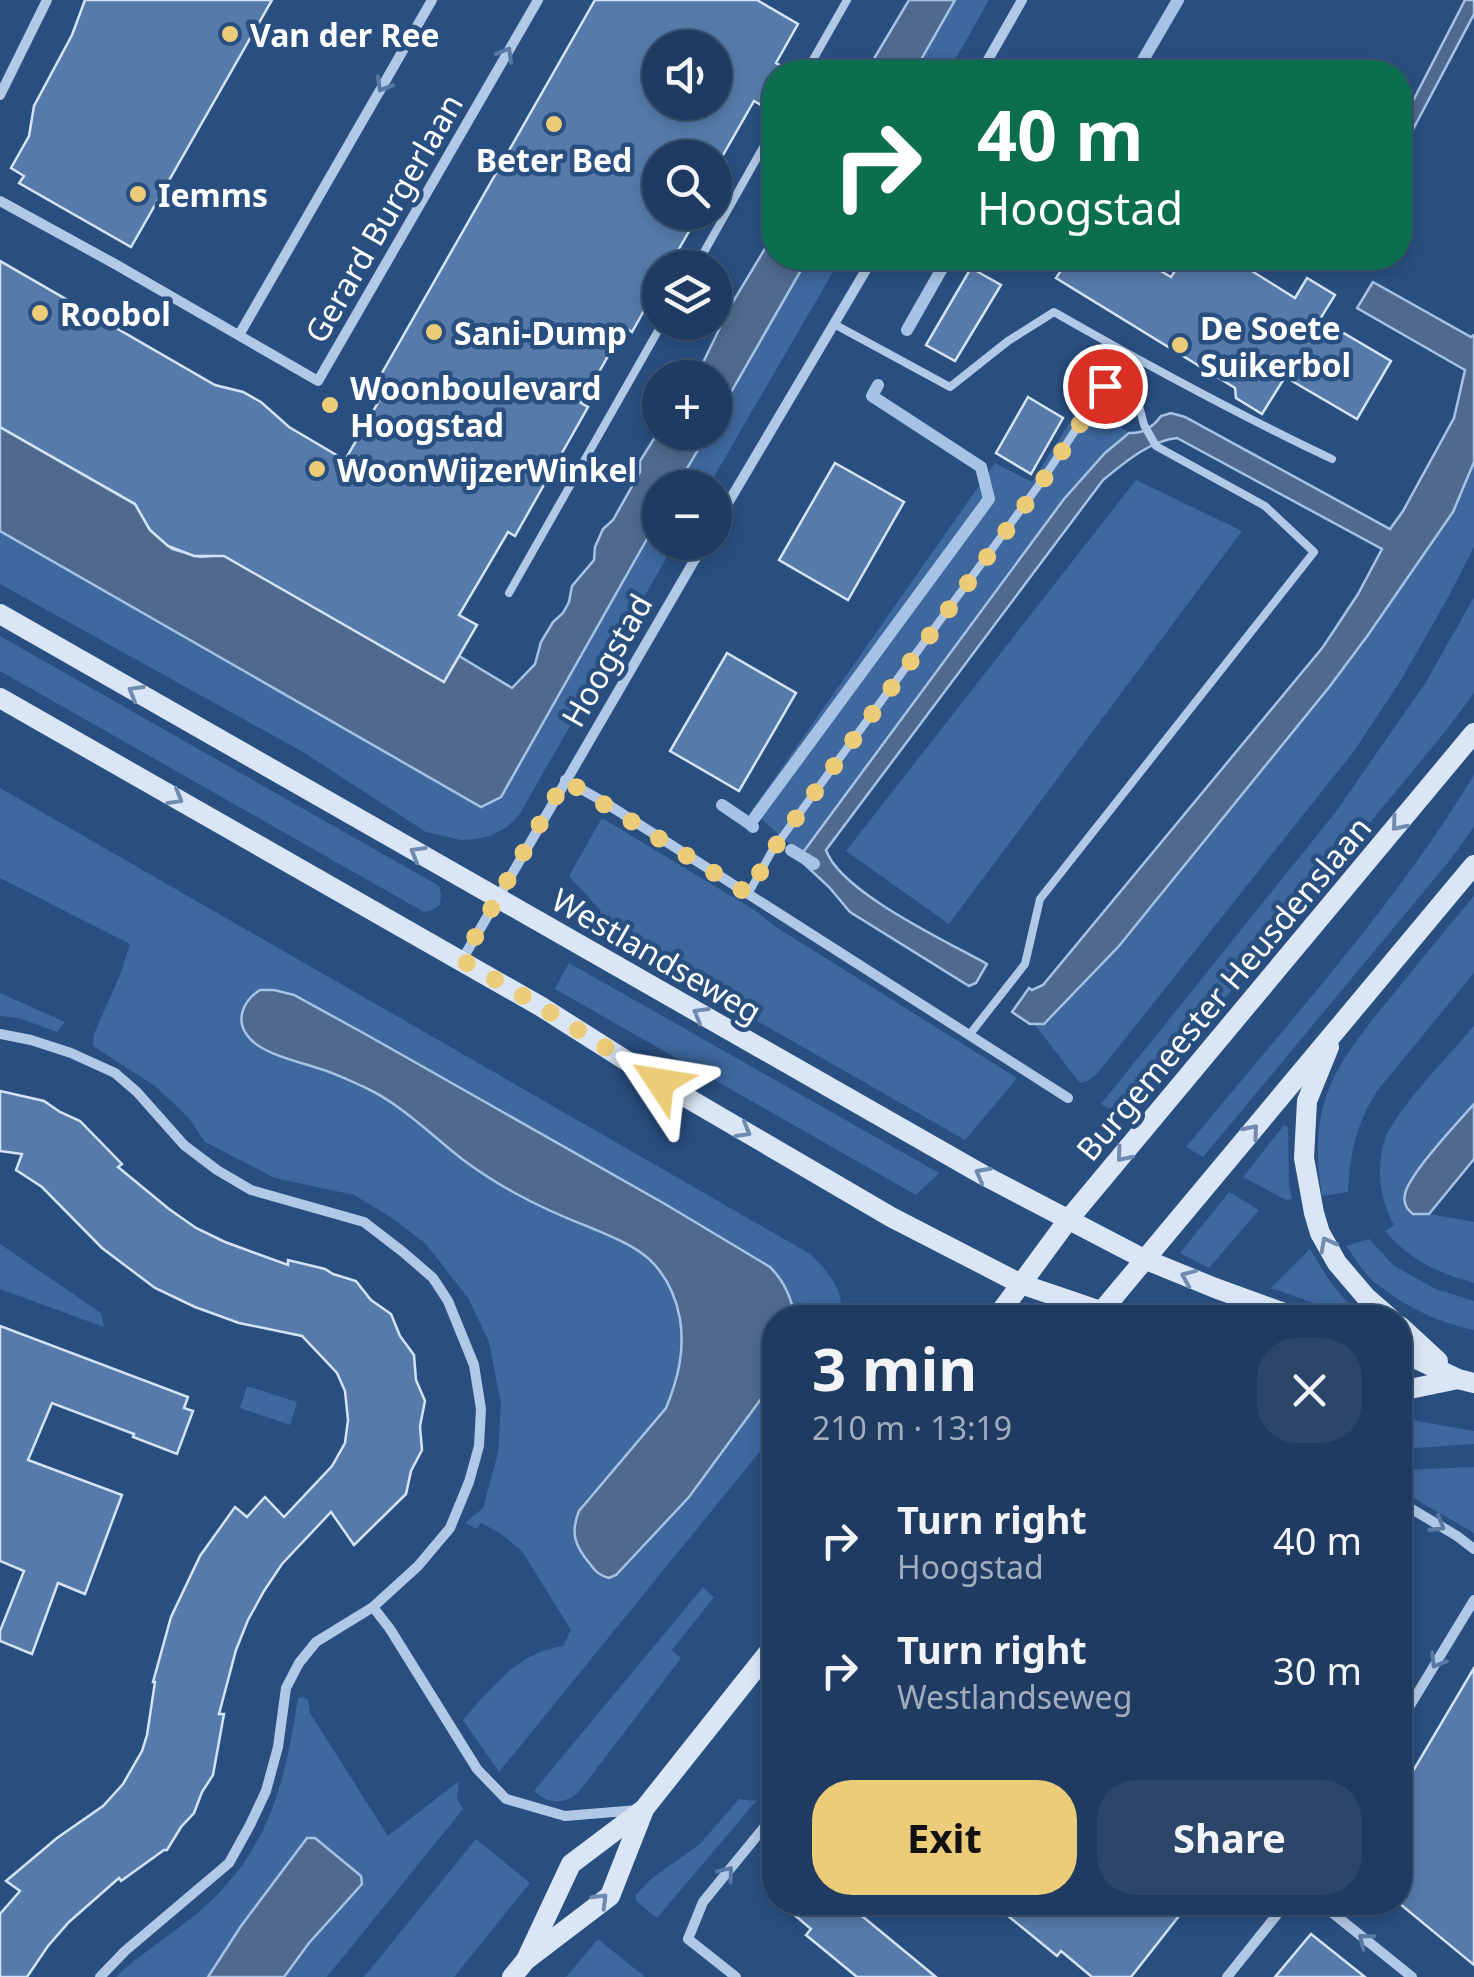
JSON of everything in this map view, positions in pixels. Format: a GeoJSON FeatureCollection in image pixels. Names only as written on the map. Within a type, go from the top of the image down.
{"type":"FeatureCollection","features":[{"type":"Feature","properties":{"kind":"main road","name":"Westlandseweg"},"geometry":{"type":"LineString","coordinates":[[0,614],[986,1176],[1144,1258],[1262,1305]]}},
{"type":"Feature","properties":{"kind":"main road"},"geometry":{"type":"LineString","coordinates":[[0,698],[462,960],[891,1217],[1021,1284],[1079,1305]]}},
{"type":"Feature","properties":{"kind":"main road","name":"Burgemeester Heusdenslaan"},"geometry":{"type":"LineString","coordinates":[[1006,1305],[1068,1220],[1474,733]]}},
{"type":"Feature","properties":{"kind":"main road"},"geometry":{"type":"LineString","coordinates":[[1113,1305],[1144,1258],[1474,866]]}},
{"type":"Feature","properties":{"kind":"main road"},"geometry":{"type":"LineString","coordinates":[[1336,1029],[1307,1100],[1304,1158],[1314,1213],[1326,1244],[1350,1280],[1376,1305]]}},
{"type":"Feature","properties":{"kind":"main road"},"geometry":{"type":"LineString","coordinates":[[1412,1336],[1466,1381]]}},
{"type":"Feature","properties":{"kind":"main road"},"geometry":{"type":"LineString","coordinates":[[1412,1356],[1466,1381]]}},
{"type":"Feature","properties":{"kind":"main road"},"geometry":{"type":"LineString","coordinates":[[1412,1389],[1466,1381]]}},
{"type":"Feature","properties":{"kind":"main road"},"geometry":{"type":"LineString","coordinates":[[526,1960],[572,1864],[644,1809],[762,1660]]}},
{"type":"Feature","properties":{"kind":"main road"},"geometry":{"type":"LineString","coordinates":[[512,1977],[526,1960],[610,1896],[644,1809]]}},
{"type":"Feature","properties":{"kind":"street"},"geometry":{"type":"LineString","coordinates":[[0,96],[47,0]]}},
{"type":"Feature","properties":{"kind":"street","name":"Gerard Burgerlaan"},"geometry":{"type":"LineString","coordinates":[[239,336],[432,0]]}},
{"type":"Feature","properties":{"kind":"street","name":"Gerard Burgerlaan"},"geometry":{"type":"LineString","coordinates":[[0,201],[318,381],[538,0]]}},
{"type":"Feature","properties":{"kind":"street"},"geometry":{"type":"LineString","coordinates":[[988,60],[1022,0]]}},
{"type":"Feature","properties":{"kind":"street"},"geometry":{"type":"LineString","coordinates":[[732,497],[866,270]]}},
{"type":"Feature","properties":{"kind":"street","name":"Hoogstad"},"geometry":{"type":"LineString","coordinates":[[462,960],[694,560]]}},
{"type":"Feature","properties":{"kind":"street"},"geometry":{"type":"LineString","coordinates":[[565,780],[1068,1098]]}},
{"type":"Feature","properties":{"kind":"street"},"geometry":{"type":"LineString","coordinates":[[0,1034],[70,1053],[116,1073],[184,1145],[216,1170],[252,1190],[364,1222],[433,1278],[448,1301],[474,1364],[481,1409],[479,1446],[450,1528],[418,1566],[373,1607],[316,1642],[299,1663],[286,1688],[278,1747],[266,1791],[229,1863],[100,1977]]}},
{"type":"Feature","properties":{"kind":"street"},"geometry":{"type":"LineString","coordinates":[[1412,1509],[1474,1549]]}},
{"type":"Feature","properties":{"kind":"street"},"geometry":{"type":"LineString","coordinates":[[1412,1702],[1474,1600]]}},
{"type":"Feature","properties":{"kind":"street"},"geometry":{"type":"LineString","coordinates":[[373,1607],[477,1768],[506,1799],[565,1816],[644,1809]]}},
{"type":"Feature","properties":{"kind":"street"},"geometry":{"type":"LineString","coordinates":[[736,1977],[688,1938],[703,1902],[762,1830]]}},
{"type":"Feature","properties":{"kind":"street"},"geometry":{"type":"LineString","coordinates":[[1227,1977],[1277,1915]]}},
{"type":"Feature","properties":{"kind":"street"},"geometry":{"type":"LineString","coordinates":[[1334,1915],[1412,1977]]}},
{"type":"Feature","properties":{"kind":"lane"},"geometry":{"type":"LineString","coordinates":[[813,60],[847,0]]}},
{"type":"Feature","properties":{"kind":"lane"},"geometry":{"type":"LineString","coordinates":[[704,250],[762,149]]}},
{"type":"Feature","properties":{"kind":"lane"},"geometry":{"type":"LineString","coordinates":[[834,324],[950,387],[1008,341],[1054,312],[1126,354],[1332,459]]}},
{"type":"Feature","properties":{"kind":"lane"},"geometry":{"type":"LineString","coordinates":[[509,593],[653,340]]}},
{"type":"Feature","properties":{"kind":"lane"},"geometry":{"type":"LineString","coordinates":[[970,1034],[1024,964],[1040,899],[1314,552],[1265,506],[1156,446],[1144,425],[1126,354]]}},
{"type":"Feature","properties":{"kind":"lane"},"geometry":{"type":"LineString","coordinates":[[748,894],[772,851],[1042,482],[1126,354]]}},
{"type":"Feature","properties":{"kind":"shaded area"},"geometry":{"type":"Polygon","coordinates":[[[909,0],[955,0],[921,60],[873,60],[909,0]]]}},
{"type":"Feature","properties":{"kind":"shaded area"},"geometry":{"type":"Polygon","coordinates":[[[955,0],[989,0],[955,60],[921,60],[955,0]]]}},
{"type":"Feature","properties":{"kind":"shaded area"},"geometry":{"type":"Polygon","coordinates":[[[1465,0],[1474,0],[1474,14],[1412,131],[1412,103],[1465,0]]]}},
{"type":"Feature","properties":{"kind":"shaded area"},"geometry":{"type":"Polygon","coordinates":[[[762,254],[762,270],[801,270],[732,390],[732,360],[704,360],[714,340],[732,340],[732,303],[762,254]]]}},
{"type":"Feature","properties":{"kind":"shaded area"},"geometry":{"type":"Polygon","coordinates":[[[801,270],[834,270],[732,446],[732,390],[801,270]]]}},
{"type":"Feature","properties":{"kind":"shaded area"},"geometry":{"type":"Polygon","coordinates":[[[1373,282],[1471,337],[1474,335],[1474,462],[1453,512],[1368,635],[1119,946],[1044,1024],[1030,1024],[1012,1012],[1029,988],[1043,985],[1323,647],[1382,549],[1177,438],[1147,448],[1103,480],[826,850],[835,866],[873,899],[987,964],[976,983],[969,986],[850,912],[800,860],[801,855],[1064,499],[1105,453],[1129,433],[1143,431],[1171,413],[1185,417],[1390,529],[1454,418],[1465,370],[1357,308],[1373,282]]]}},
{"type":"Feature","properties":{"kind":"shaded area"},"geometry":{"type":"Polygon","coordinates":[[[1084,400],[1129,433],[1105,453],[1064,499],[801,855],[752,810],[995,463],[1032,482],[1084,400]]]}},
{"type":"Feature","properties":{"kind":"shaded area"},"geometry":{"type":"Polygon","coordinates":[[[0,427],[136,505],[150,530],[172,549],[200,557],[223,555],[444,681],[459,656],[512,688],[535,664],[541,642],[569,602],[572,586],[594,560],[603,529],[613,520],[640,472],[640,461],[647,450],[698,450],[686,470],[642,470],[642,548],[501,797],[481,807],[0,531],[0,427]]]}},
{"type":"Feature","properties":{"kind":"shaded area"},"geometry":{"type":"Polygon","coordinates":[[[698,450],[729,450],[718,470],[686,470],[698,450]]]}},
{"type":"Feature","properties":{"kind":"shaded area"},"geometry":{"type":"Polygon","coordinates":[[[1474,462],[1474,547],[1401,680],[1354,751],[1097,1074],[1080,1083],[1035,1025],[1050,1020],[1119,946],[1368,635],[1453,512],[1474,462]]]}},
{"type":"Feature","properties":{"kind":"shaded area"},"geometry":{"type":"Polygon","coordinates":[[[1136,480],[1242,531],[949,924],[846,851],[1136,480]]]}},
{"type":"Feature","properties":{"kind":"shaded area"},"geometry":{"type":"Polygon","coordinates":[[[0,531],[482,807],[501,797],[642,548],[642,560],[665,560],[519,815],[490,836],[461,840],[426,832],[303,752],[0,584],[0,531]]]}},
{"type":"Feature","properties":{"kind":"shaded area"},"geometry":{"type":"Polygon","coordinates":[[[1474,597],[1474,693],[1126,1118],[1101,1104],[1335,813],[1426,682],[1474,597]]]}},
{"type":"Feature","properties":{"kind":"shaded area"},"geometry":{"type":"Polygon","coordinates":[[[0,636],[439,886],[440,905],[424,912],[0,671],[0,636]]]}},
{"type":"Feature","properties":{"kind":"shaded area"},"geometry":{"type":"Polygon","coordinates":[[[1474,775],[1474,827],[1450,860],[1203,1157],[1186,1147],[1373,920],[1474,775]]]}},
{"type":"Feature","properties":{"kind":"shaded area"},"geometry":{"type":"Polygon","coordinates":[[[0,788],[812,1255],[835,1283],[841,1305],[792,1305],[770,1267],[294,995],[260,992],[244,1005],[328,1071],[392,1104],[506,1188],[636,1250],[664,1276],[677,1307],[682,1335],[678,1378],[655,1422],[579,1512],[582,1553],[601,1576],[689,1497],[762,1398],[762,1449],[499,1772],[463,1720],[507,1673],[532,1656],[563,1646],[571,1630],[522,1551],[481,1523],[476,1529],[465,1523],[483,1508],[498,1453],[501,1404],[489,1342],[468,1298],[426,1244],[392,1218],[354,1195],[275,1178],[205,1142],[188,1117],[155,1086],[93,1046],[94,1034],[130,944],[0,878],[0,788]]]}},
{"type":"Feature","properties":{"kind":"shaded area"},"geometry":{"type":"Polygon","coordinates":[[[602,818],[1017,1078],[965,1140],[593,927],[601,911],[569,876],[602,818]]]}},
{"type":"Feature","properties":{"kind":"shaded area"},"geometry":{"type":"Polygon","coordinates":[[[1474,896],[1474,973],[1370,1103],[1355,1140],[1348,1192],[1322,1196],[1318,1134],[1323,1108],[1342,1062],[1474,896]]]}},
{"type":"Feature","properties":{"kind":"shaded area"},"geometry":{"type":"Polygon","coordinates":[[[569,963],[939,1173],[916,1195],[555,989],[569,963]]]}},
{"type":"Feature","properties":{"kind":"shaded area"},"geometry":{"type":"Polygon","coordinates":[[[260,990],[294,995],[665,1204],[770,1267],[783,1284],[791,1305],[762,1305],[762,1398],[689,1497],[616,1575],[609,1578],[594,1569],[578,1545],[575,1526],[579,1511],[666,1408],[682,1342],[676,1303],[665,1279],[649,1259],[628,1245],[541,1207],[487,1176],[378,1094],[253,1042],[242,1023],[250,999],[260,990]]]}},
{"type":"Feature","properties":{"kind":"shaded area"},"geometry":{"type":"Polygon","coordinates":[[[0,993],[65,1022],[57,1032],[19,1018],[0,1016],[0,993]]]}},
{"type":"Feature","properties":{"kind":"shaded area"},"geometry":{"type":"Polygon","coordinates":[[[1474,1026],[1474,1104],[1409,1185],[1420,1215],[1474,1222],[1474,1283],[1425,1264],[1385,1231],[1394,1225],[1385,1205],[1380,1174],[1389,1130],[1474,1026]]]}},
{"type":"Feature","properties":{"kind":"shaded area"},"geometry":{"type":"Polygon","coordinates":[[[1474,1104],[1474,1159],[1429,1214],[1413,1214],[1405,1203],[1408,1185],[1474,1104]]]}},
{"type":"Feature","properties":{"kind":"shaded area"},"geometry":{"type":"Polygon","coordinates":[[[1284,1125],[1288,1127],[1292,1199],[1286,1200],[1243,1177],[1284,1125]]]}},
{"type":"Feature","properties":{"kind":"shaded area"},"geometry":{"type":"Polygon","coordinates":[[[1229,1192],[1259,1210],[1209,1268],[1180,1253],[1229,1192]]]}},
{"type":"Feature","properties":{"kind":"shaded area"},"geometry":{"type":"Polygon","coordinates":[[[1369,1239],[1394,1266],[1436,1289],[1474,1301],[1474,1330],[1419,1311],[1393,1296],[1370,1278],[1346,1246],[1369,1239]]]}},
{"type":"Feature","properties":{"kind":"shaded area"},"geometry":{"type":"Polygon","coordinates":[[[0,1244],[101,1313],[104,1327],[0,1289],[0,1244]]]}},
{"type":"Feature","properties":{"kind":"shaded area"},"geometry":{"type":"Polygon","coordinates":[[[1310,1249],[1351,1305],[1320,1305],[1271,1288],[1310,1249]]]}},
{"type":"Feature","properties":{"kind":"shaded area"},"geometry":{"type":"Polygon","coordinates":[[[247,1386],[297,1402],[290,1425],[240,1408],[247,1386]]]}},
{"type":"Feature","properties":{"kind":"shaded area"},"geometry":{"type":"Polygon","coordinates":[[[1412,1420],[1474,1431],[1474,1444],[1412,1448],[1412,1420]]]}},
{"type":"Feature","properties":{"kind":"shaded area"},"geometry":{"type":"Polygon","coordinates":[[[1474,1467],[1474,1533],[1412,1497],[1412,1470],[1474,1467]]]}},
{"type":"Feature","properties":{"kind":"shaded area"},"geometry":{"type":"Polygon","coordinates":[[[703,1587],[714,1597],[672,1650],[681,1658],[578,1793],[556,1801],[534,1791],[703,1587]]]}},
{"type":"Feature","properties":{"kind":"shaded area"},"geometry":{"type":"Polygon","coordinates":[[[303,1697],[388,1836],[459,1781],[457,1799],[463,1809],[327,1977],[284,1977],[360,1876],[311,1837],[276,1879],[208,1977],[116,1977],[201,1910],[243,1864],[280,1787],[298,1698],[303,1697]]]}},
{"type":"Feature","properties":{"kind":"shaded area"},"geometry":{"type":"Polygon","coordinates":[[[739,1799],[756,1801],[657,1918],[636,1901],[636,1895],[651,1879],[700,1844],[739,1799]]]}},
{"type":"Feature","properties":{"kind":"shaded area"},"geometry":{"type":"Polygon","coordinates":[[[307,1838],[315,1838],[361,1876],[362,1884],[284,1977],[208,1977],[241,1926],[307,1838]]]}},
{"type":"Feature","properties":{"kind":"shaded area"},"geometry":{"type":"Polygon","coordinates":[[[476,1839],[530,1883],[454,1977],[364,1977],[476,1839]]]}},
{"type":"Feature","properties":{"kind":"shaded area"},"geometry":{"type":"Polygon","coordinates":[[[598,1939],[645,1977],[566,1977],[598,1939]]]}},
{"type":"Feature","properties":{"kind":"building"},"geometry":{"type":"Polygon","coordinates":[[[85,0],[272,0],[131,247],[19,183],[24,176],[11,168],[29,136],[34,106],[72,35],[85,0]]]}},
{"type":"Feature","properties":{"kind":"building"},"geometry":{"type":"Polygon","coordinates":[[[595,0],[757,0],[798,24],[778,60],[762,60],[762,103],[754,101],[732,140],[642,140],[642,230],[690,230],[678,250],[642,250],[642,314],[632,332],[624,327],[581,403],[588,407],[515,536],[508,532],[459,615],[477,625],[444,682],[224,556],[194,556],[168,546],[150,530],[135,504],[0,427],[0,261],[215,385],[243,392],[261,402],[289,427],[345,460],[384,392],[374,387],[595,0]]]}},
{"type":"Feature","properties":{"kind":"building"},"geometry":{"type":"Polygon","coordinates":[[[970,270],[1001,285],[955,361],[926,345],[970,270]]]}},
{"type":"Feature","properties":{"kind":"building"},"geometry":{"type":"Polygon","coordinates":[[[1061,270],[1159,270],[1171,277],[1175,270],[1250,270],[1295,298],[1307,278],[1335,295],[1320,319],[1391,361],[1357,419],[1285,377],[1262,414],[1236,398],[1235,388],[1056,278],[1061,270]]]}},
{"type":"Feature","properties":{"kind":"building"},"geometry":{"type":"Polygon","coordinates":[[[1028,397],[1063,418],[1031,474],[996,453],[1028,397]]]}},
{"type":"Feature","properties":{"kind":"building"},"geometry":{"type":"Polygon","coordinates":[[[835,463],[904,502],[848,600],[779,560],[835,463]]]}},
{"type":"Feature","properties":{"kind":"building"},"geometry":{"type":"Polygon","coordinates":[[[727,653],[796,693],[739,791],[670,751],[727,653]]]}},
{"type":"Feature","properties":{"kind":"building"},"geometry":{"type":"Polygon","coordinates":[[[0,1091],[44,1101],[80,1121],[122,1164],[118,1167],[196,1228],[288,1265],[288,1260],[356,1281],[371,1300],[391,1314],[414,1355],[416,1380],[425,1401],[420,1426],[422,1450],[411,1471],[406,1494],[354,1545],[331,1512],[282,1564],[264,1591],[236,1650],[219,1714],[224,1714],[213,1775],[194,1813],[167,1850],[121,1881],[119,1878],[69,1922],[27,1977],[0,1977],[0,1914],[20,1891],[6,1881],[103,1806],[123,1784],[147,1735],[153,1682],[171,1617],[200,1556],[235,1507],[247,1517],[265,1497],[284,1517],[332,1466],[345,1443],[348,1420],[345,1391],[337,1373],[302,1336],[239,1323],[155,1288],[102,1248],[42,1187],[16,1170],[22,1154],[0,1151],[0,1091]]]}},
{"type":"Feature","properties":{"kind":"building"},"geometry":{"type":"Polygon","coordinates":[[[0,1326],[188,1397],[184,1408],[193,1411],[177,1454],[52,1403],[28,1460],[122,1495],[85,1594],[58,1583],[32,1654],[0,1641],[0,1631],[24,1571],[0,1561],[0,1326]]]}},
{"type":"Feature","properties":{"kind":"building"},"geometry":{"type":"Polygon","coordinates":[[[1474,1668],[1474,1965],[1412,1914],[1412,1773],[1474,1668]]]}},
{"type":"Feature","properties":{"kind":"building"},"geometry":{"type":"Polygon","coordinates":[[[794,1915],[861,1915],[936,1977],[857,1977],[806,1935],[811,1929],[794,1915]]]}},
{"type":"Feature","properties":{"kind":"building"},"geometry":{"type":"Polygon","coordinates":[[[1007,1915],[1180,1915],[1131,1977],[1092,1977],[1061,1951],[1057,1956],[1007,1915]]]}},
{"type":"Feature","properties":{"kind":"building"},"geometry":{"type":"Polygon","coordinates":[[[1311,1934],[1365,1977],[1275,1977],[1311,1934]]]}},
{"type":"Feature","properties":{"kind":"waterway"},"geometry":{"type":"LineString","coordinates":[[1143,60],[1178,0]]}},
{"type":"Feature","properties":{"kind":"waterway"},"geometry":{"type":"LineString","coordinates":[[907,330],[941,270]]}},
{"type":"Feature","properties":{"kind":"waterway"},"geometry":{"type":"LineString","coordinates":[[753,827],[750,824],[989,499],[981,467],[872,396],[878,385]]}},
{"type":"Feature","properties":{"kind":"waterway"},"geometry":{"type":"LineString","coordinates":[[722,805],[750,824]]}},
{"type":"Feature","properties":{"kind":"waterway"},"geometry":{"type":"LineString","coordinates":[[791,850],[814,864]]}},
{"type":"Feature","properties":{"kind":"place","name":"Van der Ree"},"geometry":{"type":"Point","coordinates":[230,34]}},
{"type":"Feature","properties":{"kind":"place","name":"Beter Bed"},"geometry":{"type":"Point","coordinates":[554,124]}},
{"type":"Feature","properties":{"kind":"place","name":"Iemms"},"geometry":{"type":"Point","coordinates":[138,194]}},
{"type":"Feature","properties":{"kind":"place","name":"Roobol"},"geometry":{"type":"Point","coordinates":[40,313]}},
{"type":"Feature","properties":{"kind":"place","name":"Sani-Dump"},"geometry":{"type":"Point","coordinates":[434,332]}},
{"type":"Feature","properties":{"kind":"place","name":"De Soete Suikerbol"},"geometry":{"type":"Point","coordinates":[1180,345]}},
{"type":"Feature","properties":{"kind":"place","name":"Woonboulevard Hoogstad"},"geometry":{"type":"Point","coordinates":[330,405]}},
{"type":"Feature","properties":{"kind":"place","name":"WoonWijzerWinkel"},"geometry":{"type":"Point","coordinates":[317,469]}},
{"type":"Feature","properties":{"kind":"route"},"geometry":{"type":"LineString","coordinates":[[660,1082],[462,960],[565,780],[748,894],[772,851],[1042,482],[1105,386]]}}]}
